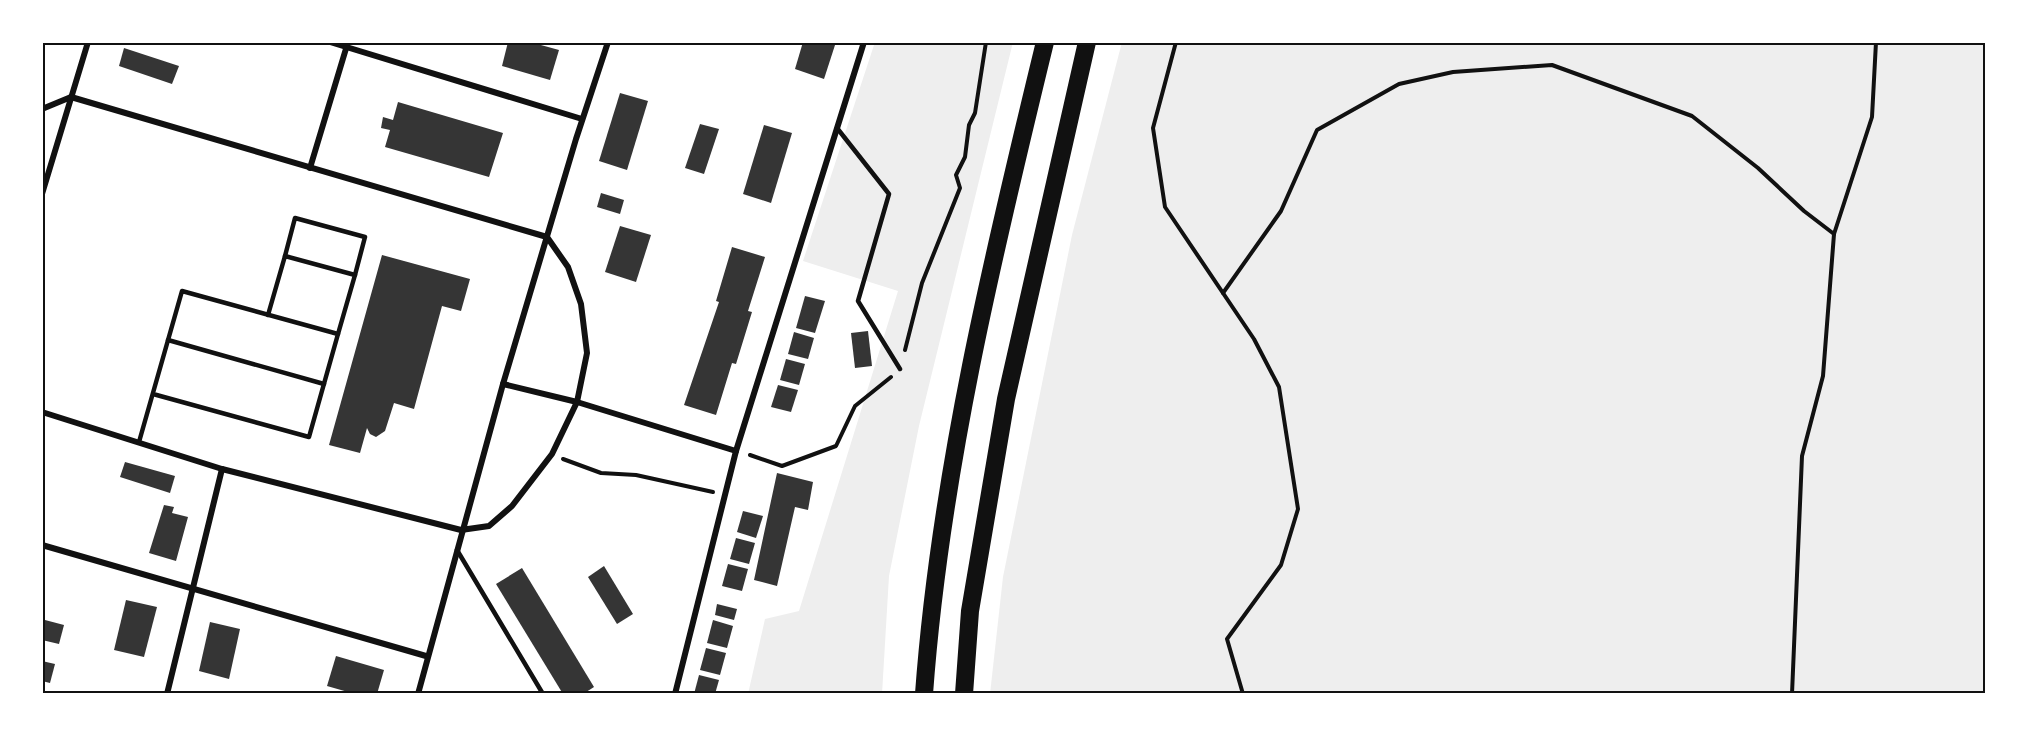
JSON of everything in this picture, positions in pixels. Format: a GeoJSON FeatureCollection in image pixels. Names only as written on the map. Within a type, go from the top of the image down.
{"type":"FeatureCollection","features":[{"type":"Feature","properties":{"kind":"highway"},"geometry":{"type":"LineString","coordinates":[[924,694],[930,609],[966,390],[1044,42]]}},
{"type":"Feature","properties":{"kind":"highway"},"geometry":{"type":"LineString","coordinates":[[964,694],[970,611],[1006,399],[1087,42]]}},
{"type":"Feature","properties":{"kind":"street"},"geometry":{"type":"LineString","coordinates":[[42,194],[88,42]]}},
{"type":"Feature","properties":{"kind":"street"},"geometry":{"type":"LineString","coordinates":[[330,42],[347,44],[582,119]]}},
{"type":"Feature","properties":{"kind":"street"},"geometry":{"type":"LineString","coordinates":[[418,694],[426,656],[503,384],[582,119],[608,42]]}},
{"type":"Feature","properties":{"kind":"street"},"geometry":{"type":"LineString","coordinates":[[675,694],[736,451],[864,42]]}},
{"type":"Feature","properties":{"kind":"street"},"geometry":{"type":"LineString","coordinates":[[310,168],[347,44]]}},
{"type":"Feature","properties":{"kind":"street"},"geometry":{"type":"LineString","coordinates":[[42,109],[71,97],[547,237],[568,267],[581,304],[586,352],[577,402],[552,454],[512,506],[489,526],[461,530],[222,469],[42,412]]}},
{"type":"Feature","properties":{"kind":"street"},"geometry":{"type":"LineString","coordinates":[[503,384],[577,402],[736,451]]}},
{"type":"Feature","properties":{"kind":"street"},"geometry":{"type":"LineString","coordinates":[[167,694],[222,469]]}},
{"type":"Feature","properties":{"kind":"street"},"geometry":{"type":"LineString","coordinates":[[42,545],[426,656]]}},
{"type":"Feature","properties":{"kind":"lane"},"geometry":{"type":"LineString","coordinates":[[837,128],[889,194],[858,301],[900,369]]}},
{"type":"Feature","properties":{"kind":"lane"},"geometry":{"type":"LineString","coordinates":[[153,394],[309,437],[365,237],[296,218],[268,315]]}},
{"type":"Feature","properties":{"kind":"lane"},"geometry":{"type":"LineString","coordinates":[[285,256],[355,275]]}},
{"type":"Feature","properties":{"kind":"lane"},"geometry":{"type":"LineString","coordinates":[[140,442],[182,291],[338,334]]}},
{"type":"Feature","properties":{"kind":"lane"},"geometry":{"type":"LineString","coordinates":[[168,340],[324,384]]}},
{"type":"Feature","properties":{"kind":"lane"},"geometry":{"type":"LineString","coordinates":[[456,549],[543,694]]}},
{"type":"Feature","properties":{"kind":"path"},"geometry":{"type":"LineString","coordinates":[[736,451],[782,466],[836,446],[855,406],[900,369],[922,283],[960,188],[956,175],[965,157],[969,125],[975,114],[986,42]]}},
{"type":"Feature","properties":{"kind":"path"},"geometry":{"type":"LineString","coordinates":[[1176,42],[1154,128],[1165,207],[1254,339],[1279,387],[1298,509],[1281,565],[1227,639],[1243,694]]}},
{"type":"Feature","properties":{"kind":"path"},"geometry":{"type":"LineString","coordinates":[[1792,694],[1802,456],[1822,376],[1834,234],[1872,117],[1876,42]]}},
{"type":"Feature","properties":{"kind":"path"},"geometry":{"type":"LineString","coordinates":[[1223,293],[1281,211],[1317,130],[1399,84],[1453,72],[1552,65],[1692,116],[1758,168],[1804,211],[1834,234]]}},
{"type":"Feature","properties":{"kind":"path"},"geometry":{"type":"LineString","coordinates":[[552,454],[602,473],[636,475],[725,494]]}},
{"type":"Feature","properties":{"kind":"shaded area"},"geometry":{"type":"Polygon","coordinates":[[[875,42],[1013,42],[919,426],[889,576],[882,694],[748,694],[765,619],[799,611],[898,291],[803,261],[875,42]]]}},
{"type":"Feature","properties":{"kind":"shaded area"},"geometry":{"type":"Polygon","coordinates":[[[1122,42],[1986,42],[1986,694],[990,694],[1003,577],[1072,235],[1122,42]]]}},
{"type":"Feature","properties":{"kind":"building"},"geometry":{"type":"Polygon","coordinates":[[[508,42],[530,42],[559,50],[550,80],[502,66],[508,42]]]}},
{"type":"Feature","properties":{"kind":"building"},"geometry":{"type":"Polygon","coordinates":[[[803,42],[836,42],[824,79],[795,69],[803,42]]]}},
{"type":"Feature","properties":{"kind":"building"},"geometry":{"type":"Polygon","coordinates":[[[124,48],[179,66],[172,84],[119,66],[124,48]]]}},
{"type":"Feature","properties":{"kind":"building"},"geometry":{"type":"Polygon","coordinates":[[[620,93],[648,101],[627,170],[599,161],[620,93]]]}},
{"type":"Feature","properties":{"kind":"building"},"geometry":{"type":"Polygon","coordinates":[[[398,102],[503,133],[489,177],[385,147],[390,130],[381,128],[383,117],[393,120],[398,102]]]}},
{"type":"Feature","properties":{"kind":"building"},"geometry":{"type":"Polygon","coordinates":[[[700,124],[719,129],[704,174],[685,168],[700,124]]]}},
{"type":"Feature","properties":{"kind":"building"},"geometry":{"type":"Polygon","coordinates":[[[764,125],[792,133],[771,203],[743,194],[764,125]]]}},
{"type":"Feature","properties":{"kind":"building"},"geometry":{"type":"Polygon","coordinates":[[[601,193],[624,200],[620,214],[597,207],[601,193]]]}},
{"type":"Feature","properties":{"kind":"building"},"geometry":{"type":"Polygon","coordinates":[[[620,226],[651,235],[636,282],[605,272],[620,226]]]}},
{"type":"Feature","properties":{"kind":"building"},"geometry":{"type":"Polygon","coordinates":[[[732,247],[765,257],[748,311],[752,312],[736,364],[732,363],[716,415],[684,405],[719,302],[716,301],[732,247]]]}},
{"type":"Feature","properties":{"kind":"building"},"geometry":{"type":"Polygon","coordinates":[[[382,255],[470,279],[461,311],[442,306],[414,409],[394,403],[385,431],[376,437],[370,434],[367,428],[360,453],[329,445],[382,255]]]}},
{"type":"Feature","properties":{"kind":"building"},"geometry":{"type":"Polygon","coordinates":[[[805,296],[825,301],[815,333],[796,328],[805,296]]]}},
{"type":"Feature","properties":{"kind":"building"},"geometry":{"type":"Polygon","coordinates":[[[868,331],[872,366],[855,368],[851,333],[868,331]]]}},
{"type":"Feature","properties":{"kind":"building"},"geometry":{"type":"Polygon","coordinates":[[[794,332],[814,338],[808,359],[788,354],[794,332]]]}},
{"type":"Feature","properties":{"kind":"building"},"geometry":{"type":"Polygon","coordinates":[[[786,359],[805,364],[799,385],[780,380],[786,359]]]}},
{"type":"Feature","properties":{"kind":"building"},"geometry":{"type":"Polygon","coordinates":[[[778,385],[798,390],[791,412],[771,407],[778,385]]]}},
{"type":"Feature","properties":{"kind":"building"},"geometry":{"type":"Polygon","coordinates":[[[125,462],[175,476],[170,493],[120,477],[125,462]]]}},
{"type":"Feature","properties":{"kind":"building"},"geometry":{"type":"Polygon","coordinates":[[[777,473],[813,482],[808,510],[795,507],[777,586],[754,580],[777,473]]]}},
{"type":"Feature","properties":{"kind":"building"},"geometry":{"type":"Polygon","coordinates":[[[164,505],[174,507],[172,513],[188,517],[176,561],[149,553],[164,505]]]}},
{"type":"Feature","properties":{"kind":"building"},"geometry":{"type":"Polygon","coordinates":[[[743,511],[763,516],[756,538],[737,532],[743,511]]]}},
{"type":"Feature","properties":{"kind":"building"},"geometry":{"type":"Polygon","coordinates":[[[736,538],[755,543],[749,564],[730,559],[736,538]]]}},
{"type":"Feature","properties":{"kind":"building"},"geometry":{"type":"Polygon","coordinates":[[[728,564],[748,569],[742,591],[722,586],[728,564]]]}},
{"type":"Feature","properties":{"kind":"building"},"geometry":{"type":"Polygon","coordinates":[[[604,566],[633,614],[617,624],[588,577],[604,566]]]}},
{"type":"Feature","properties":{"kind":"building"},"geometry":{"type":"Polygon","coordinates":[[[522,568],[594,687],[583,694],[563,694],[496,584],[522,568]]]}},
{"type":"Feature","properties":{"kind":"building"},"geometry":{"type":"Polygon","coordinates":[[[126,600],[157,607],[144,657],[114,650],[126,600]]]}},
{"type":"Feature","properties":{"kind":"building"},"geometry":{"type":"Polygon","coordinates":[[[717,604],[737,609],[734,620],[715,615],[717,604]]]}},
{"type":"Feature","properties":{"kind":"building"},"geometry":{"type":"Polygon","coordinates":[[[45,620],[64,625],[59,644],[42,640],[45,620]]]}},
{"type":"Feature","properties":{"kind":"building"},"geometry":{"type":"Polygon","coordinates":[[[713,620],[733,626],[727,648],[707,643],[713,620]]]}},
{"type":"Feature","properties":{"kind":"building"},"geometry":{"type":"Polygon","coordinates":[[[210,622],[240,629],[229,679],[199,671],[210,622]]]}},
{"type":"Feature","properties":{"kind":"building"},"geometry":{"type":"Polygon","coordinates":[[[706,648],[726,653],[720,675],[700,670],[706,648]]]}},
{"type":"Feature","properties":{"kind":"building"},"geometry":{"type":"Polygon","coordinates":[[[336,656],[384,670],[377,694],[355,694],[327,686],[336,656]]]}},
{"type":"Feature","properties":{"kind":"building"},"geometry":{"type":"Polygon","coordinates":[[[42,661],[55,664],[50,683],[42,681],[42,661]]]}},
{"type":"Feature","properties":{"kind":"building"},"geometry":{"type":"Polygon","coordinates":[[[699,675],[719,680],[715,694],[694,694],[699,675]]]}}]}
